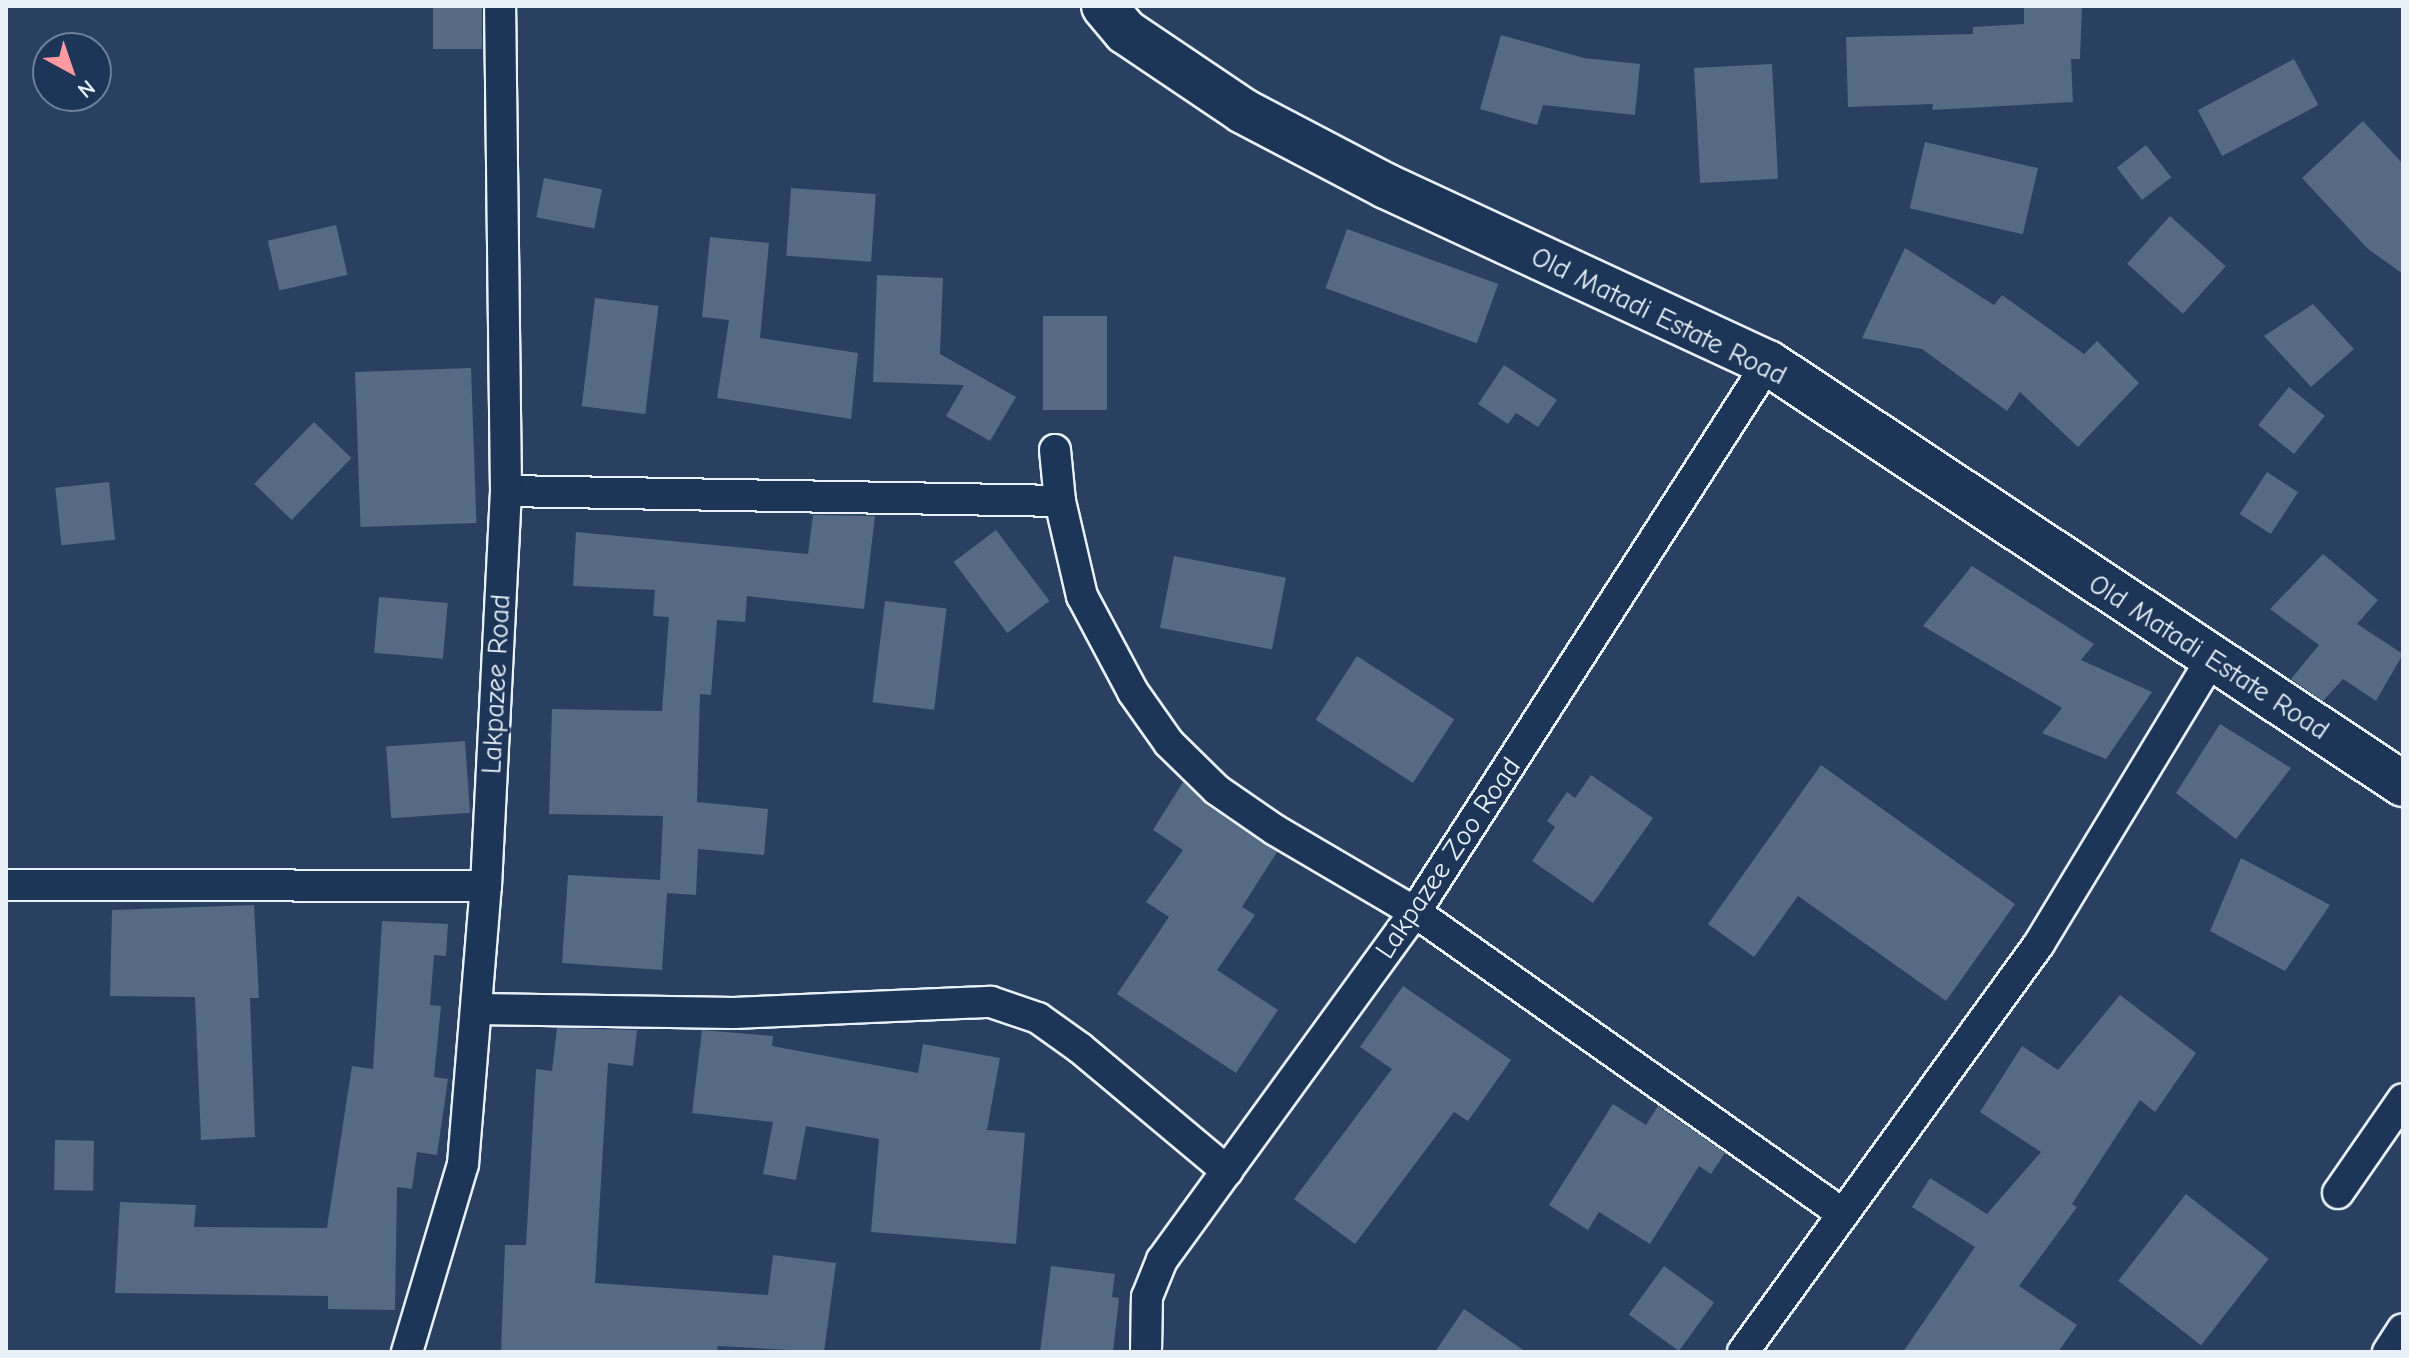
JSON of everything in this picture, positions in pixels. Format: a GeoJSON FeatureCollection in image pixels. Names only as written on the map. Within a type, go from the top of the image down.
{"type":"FeatureCollection","features":[{"type":"Feature","properties":{"kind":"street","name":"Lakpazee Road"},"geometry":{"type":"LineString","coordinates":[[407,1352],[463,1164],[486,886],[506,491],[500,6]]}},
{"type":"Feature","properties":{"kind":"street","name":"Old Matadi Estate Road"},"geometry":{"type":"LineString","coordinates":[[1104,6],[1126,32],[1243,111],[1386,186],[1768,363],[2211,660],[2403,784]]}},
{"type":"Feature","properties":{"kind":"street","name":"Lakpazee Zoo Road"},"geometry":{"type":"LineString","coordinates":[[1146,1352],[1147,1297],[1162,1260],[1415,912],[1768,363]]}},
{"type":"Feature","properties":{"kind":"street"},"geometry":{"type":"LineString","coordinates":[[1055,450],[1060,501],[1082,596],[1133,692],[1169,743],[1217,790],[1275,830],[1415,912],[1843,1214]]}},
{"type":"Feature","properties":{"kind":"street"},"geometry":{"type":"LineString","coordinates":[[506,491],[1060,501]]}},
{"type":"Feature","properties":{"kind":"street"},"geometry":{"type":"LineString","coordinates":[[1743,1352],[2039,944],[2211,660]]}},
{"type":"Feature","properties":{"kind":"street"},"geometry":{"type":"LineString","coordinates":[[6,885],[486,886]]}},
{"type":"Feature","properties":{"kind":"street"},"geometry":{"type":"LineString","coordinates":[[477,1009],[734,1013],[991,1002],[1038,1018],[1070,1040],[1227,1171]]}},
{"type":"Feature","properties":{"kind":"street"},"geometry":{"type":"LineString","coordinates":[[2338,1193],[2403,1099]]}},
{"type":"Feature","properties":{"kind":"street"},"geometry":{"type":"LineString","coordinates":[[2388,1352],[2403,1329]]}},
{"type":"Feature","properties":{"kind":"building"},"geometry":{"type":"Polygon","coordinates":[[[433,6],[482,6],[482,49],[433,49],[433,6]]]}},
{"type":"Feature","properties":{"kind":"building"},"geometry":{"type":"Polygon","coordinates":[[[2024,6],[2082,6],[2080,59],[2071,59],[2073,102],[1932,110],[1933,104],[1848,107],[1846,37],[1973,34],[1973,27],[2024,24],[2024,6]]]}},
{"type":"Feature","properties":{"kind":"building"},"geometry":{"type":"Polygon","coordinates":[[[1501,35],[1584,58],[1640,64],[1635,115],[1543,105],[1537,125],[1480,109],[1501,35]]]}},
{"type":"Feature","properties":{"kind":"building"},"geometry":{"type":"Polygon","coordinates":[[[2294,59],[2318,105],[2222,156],[2198,110],[2294,59]]]}},
{"type":"Feature","properties":{"kind":"building"},"geometry":{"type":"Polygon","coordinates":[[[1772,64],[1778,179],[1700,183],[1694,68],[1772,64]]]}},
{"type":"Feature","properties":{"kind":"building"},"geometry":{"type":"Polygon","coordinates":[[[2363,121],[2403,164],[2403,274],[2368,249],[2302,178],[2363,121]]]}},
{"type":"Feature","properties":{"kind":"building"},"geometry":{"type":"Polygon","coordinates":[[[1925,142],[2038,168],[2023,234],[1910,208],[1925,142]]]}},
{"type":"Feature","properties":{"kind":"building"},"geometry":{"type":"Polygon","coordinates":[[[2146,145],[2171,177],[2142,200],[2117,168],[2146,145]]]}},
{"type":"Feature","properties":{"kind":"building"},"geometry":{"type":"Polygon","coordinates":[[[544,178],[602,189],[594,229],[536,217],[544,178]]]}},
{"type":"Feature","properties":{"kind":"building"},"geometry":{"type":"Polygon","coordinates":[[[791,188],[876,194],[871,262],[786,256],[791,188]]]}},
{"type":"Feature","properties":{"kind":"building"},"geometry":{"type":"Polygon","coordinates":[[[2170,216],[2226,266],[2183,314],[2127,264],[2170,216]]]}},
{"type":"Feature","properties":{"kind":"building"},"geometry":{"type":"Polygon","coordinates":[[[336,225],[347,275],[279,290],[268,241],[336,225]]]}},
{"type":"Feature","properties":{"kind":"building"},"geometry":{"type":"Polygon","coordinates":[[[1347,229],[1498,284],[1477,343],[1325,288],[1347,229]]]}},
{"type":"Feature","properties":{"kind":"building"},"geometry":{"type":"Polygon","coordinates":[[[710,237],[769,243],[760,338],[858,353],[851,419],[717,398],[729,320],[702,317],[710,237]]]}},
{"type":"Feature","properties":{"kind":"building"},"geometry":{"type":"Polygon","coordinates":[[[1905,248],[1994,305],[2002,295],[2084,354],[2097,341],[2139,383],[2078,447],[2020,392],[2007,411],[1922,349],[1862,338],[1905,248]]]}},
{"type":"Feature","properties":{"kind":"building"},"geometry":{"type":"Polygon","coordinates":[[[877,275],[943,278],[940,354],[1016,397],[990,441],[946,416],[964,385],[873,382],[877,275]]]}},
{"type":"Feature","properties":{"kind":"building"},"geometry":{"type":"Polygon","coordinates":[[[595,298],[659,306],[645,414],[582,406],[595,298]]]}},
{"type":"Feature","properties":{"kind":"building"},"geometry":{"type":"Polygon","coordinates":[[[2313,304],[2354,349],[2311,387],[2264,336],[2313,304]]]}},
{"type":"Feature","properties":{"kind":"building"},"geometry":{"type":"Polygon","coordinates":[[[1043,316],[1107,316],[1107,410],[1043,410],[1043,316]]]}},
{"type":"Feature","properties":{"kind":"building"},"geometry":{"type":"Polygon","coordinates":[[[1504,365],[1557,400],[1538,427],[1516,413],[1508,424],[1478,404],[1504,365]]]}},
{"type":"Feature","properties":{"kind":"building"},"geometry":{"type":"Polygon","coordinates":[[[471,368],[476,523],[360,527],[355,372],[471,368]]]}},
{"type":"Feature","properties":{"kind":"building"},"geometry":{"type":"Polygon","coordinates":[[[2289,387],[2325,416],[2294,454],[2258,425],[2289,387]]]}},
{"type":"Feature","properties":{"kind":"building"},"geometry":{"type":"Polygon","coordinates":[[[314,422],[351,458],[292,520],[254,484],[314,422]]]}},
{"type":"Feature","properties":{"kind":"building"},"geometry":{"type":"Polygon","coordinates":[[[2267,472],[2298,492],[2271,534],[2240,514],[2267,472]]]}},
{"type":"Feature","properties":{"kind":"building"},"geometry":{"type":"Polygon","coordinates":[[[109,482],[115,540],[61,545],[55,488],[109,482]]]}},
{"type":"Feature","properties":{"kind":"building"},"geometry":{"type":"Polygon","coordinates":[[[813,515],[875,516],[864,609],[747,596],[745,622],[717,620],[711,695],[700,694],[697,802],[768,809],[764,855],[698,849],[696,895],[667,893],[662,970],[562,963],[568,875],[660,880],[663,816],[549,814],[552,709],[662,711],[669,617],[653,616],[655,590],[573,586],[576,532],[808,554],[813,515]]]}},
{"type":"Feature","properties":{"kind":"building"},"geometry":{"type":"Polygon","coordinates":[[[996,530],[1050,601],[1007,633],[954,562],[996,530]]]}},
{"type":"Feature","properties":{"kind":"building"},"geometry":{"type":"Polygon","coordinates":[[[2323,554],[2378,600],[2357,624],[2403,654],[2376,701],[2343,679],[2323,701],[2291,679],[2319,645],[2270,609],[2323,554]]]}},
{"type":"Feature","properties":{"kind":"building"},"geometry":{"type":"Polygon","coordinates":[[[1174,556],[1286,578],[1272,649],[1160,628],[1174,556]]]}},
{"type":"Feature","properties":{"kind":"building"},"geometry":{"type":"Polygon","coordinates":[[[1972,566],[2094,644],[2081,660],[2152,692],[2106,759],[2042,733],[2062,708],[1923,626],[1972,566]]]}},
{"type":"Feature","properties":{"kind":"building"},"geometry":{"type":"Polygon","coordinates":[[[379,597],[448,603],[443,659],[374,653],[379,597]]]}},
{"type":"Feature","properties":{"kind":"building"},"geometry":{"type":"Polygon","coordinates":[[[885,601],[947,609],[934,710],[873,702],[885,601]]]}},
{"type":"Feature","properties":{"kind":"building"},"geometry":{"type":"Polygon","coordinates":[[[1357,656],[1454,719],[1413,783],[1316,720],[1357,656]]]}},
{"type":"Feature","properties":{"kind":"building"},"geometry":{"type":"Polygon","coordinates":[[[2220,724],[2291,768],[2236,839],[2176,793],[2220,724]]]}},
{"type":"Feature","properties":{"kind":"building"},"geometry":{"type":"Polygon","coordinates":[[[465,741],[470,813],[391,818],[386,747],[465,741]]]}},
{"type":"Feature","properties":{"kind":"building"},"geometry":{"type":"Polygon","coordinates":[[[1821,765],[2015,904],[1946,1001],[1798,896],[1754,957],[1708,924],[1821,765]]]}},
{"type":"Feature","properties":{"kind":"building"},"geometry":{"type":"Polygon","coordinates":[[[1591,775],[1653,818],[1593,903],[1532,861],[1555,827],[1547,821],[1567,792],[1575,798],[1591,775]]]}},
{"type":"Feature","properties":{"kind":"building"},"geometry":{"type":"Polygon","coordinates":[[[1183,782],[1207,805],[1277,852],[1242,907],[1255,915],[1217,970],[1278,1010],[1236,1073],[1117,994],[1169,917],[1146,902],[1183,850],[1153,830],[1183,782]]]}},
{"type":"Feature","properties":{"kind":"building"},"geometry":{"type":"Polygon","coordinates":[[[2241,858],[2330,905],[2285,971],[2210,931],[2241,858]]]}},
{"type":"Feature","properties":{"kind":"building"},"geometry":{"type":"Polygon","coordinates":[[[254,905],[259,998],[250,998],[255,1137],[201,1140],[195,997],[110,996],[112,910],[254,905]]]}},
{"type":"Feature","properties":{"kind":"building"},"geometry":{"type":"Polygon","coordinates":[[[382,921],[448,924],[446,956],[434,955],[430,1005],[441,1006],[434,1077],[448,1079],[437,1155],[417,1152],[412,1189],[397,1187],[395,1310],[328,1309],[328,1296],[115,1293],[120,1202],[196,1205],[194,1227],[327,1228],[352,1066],[373,1069],[382,921]]]}},
{"type":"Feature","properties":{"kind":"building"},"geometry":{"type":"Polygon","coordinates":[[[1403,986],[1511,1060],[1468,1121],[1454,1112],[1355,1244],[1294,1199],[1392,1069],[1360,1047],[1403,986]]]}},
{"type":"Feature","properties":{"kind":"building"},"geometry":{"type":"Polygon","coordinates":[[[2120,995],[2196,1053],[2155,1112],[2140,1100],[2072,1204],[2077,1207],[2019,1286],[2077,1325],[2058,1352],[1903,1352],[1975,1247],[1912,1207],[1930,1178],[1987,1214],[2041,1152],[1980,1112],[2022,1046],[2058,1070],[2120,995]]]}},
{"type":"Feature","properties":{"kind":"building"},"geometry":{"type":"Polygon","coordinates":[[[557,1028],[637,1030],[633,1066],[608,1063],[595,1283],[768,1295],[773,1255],[836,1263],[824,1352],[718,1346],[717,1352],[501,1352],[505,1245],[526,1245],[536,1069],[552,1071],[557,1028]]]}},
{"type":"Feature","properties":{"kind":"building"},"geometry":{"type":"Polygon","coordinates":[[[702,1030],[773,1036],[772,1046],[918,1073],[923,1044],[1000,1058],[987,1130],[1025,1133],[1016,1244],[871,1232],[879,1139],[806,1126],[796,1180],[763,1174],[773,1122],[692,1113],[702,1030]]]}},
{"type":"Feature","properties":{"kind":"building"},"geometry":{"type":"Polygon","coordinates":[[[1613,1104],[1646,1125],[1658,1106],[1725,1153],[1711,1174],[1699,1166],[1650,1244],[1599,1212],[1588,1230],[1549,1205],[1613,1104]]]}},
{"type":"Feature","properties":{"kind":"building"},"geometry":{"type":"Polygon","coordinates":[[[55,1140],[94,1141],[93,1191],[54,1190],[55,1140]]]}},
{"type":"Feature","properties":{"kind":"building"},"geometry":{"type":"Polygon","coordinates":[[[2186,1194],[2269,1259],[2201,1345],[2118,1281],[2186,1194]]]}},
{"type":"Feature","properties":{"kind":"building"},"geometry":{"type":"Polygon","coordinates":[[[1051,1266],[1115,1274],[1112,1297],[1119,1298],[1113,1352],[1040,1352],[1051,1266]]]}},
{"type":"Feature","properties":{"kind":"building"},"geometry":{"type":"Polygon","coordinates":[[[1664,1266],[1714,1302],[1679,1351],[1629,1315],[1664,1266]]]}},
{"type":"Feature","properties":{"kind":"building"},"geometry":{"type":"Polygon","coordinates":[[[1464,1309],[1526,1352],[1435,1352],[1464,1309]]]}}]}
